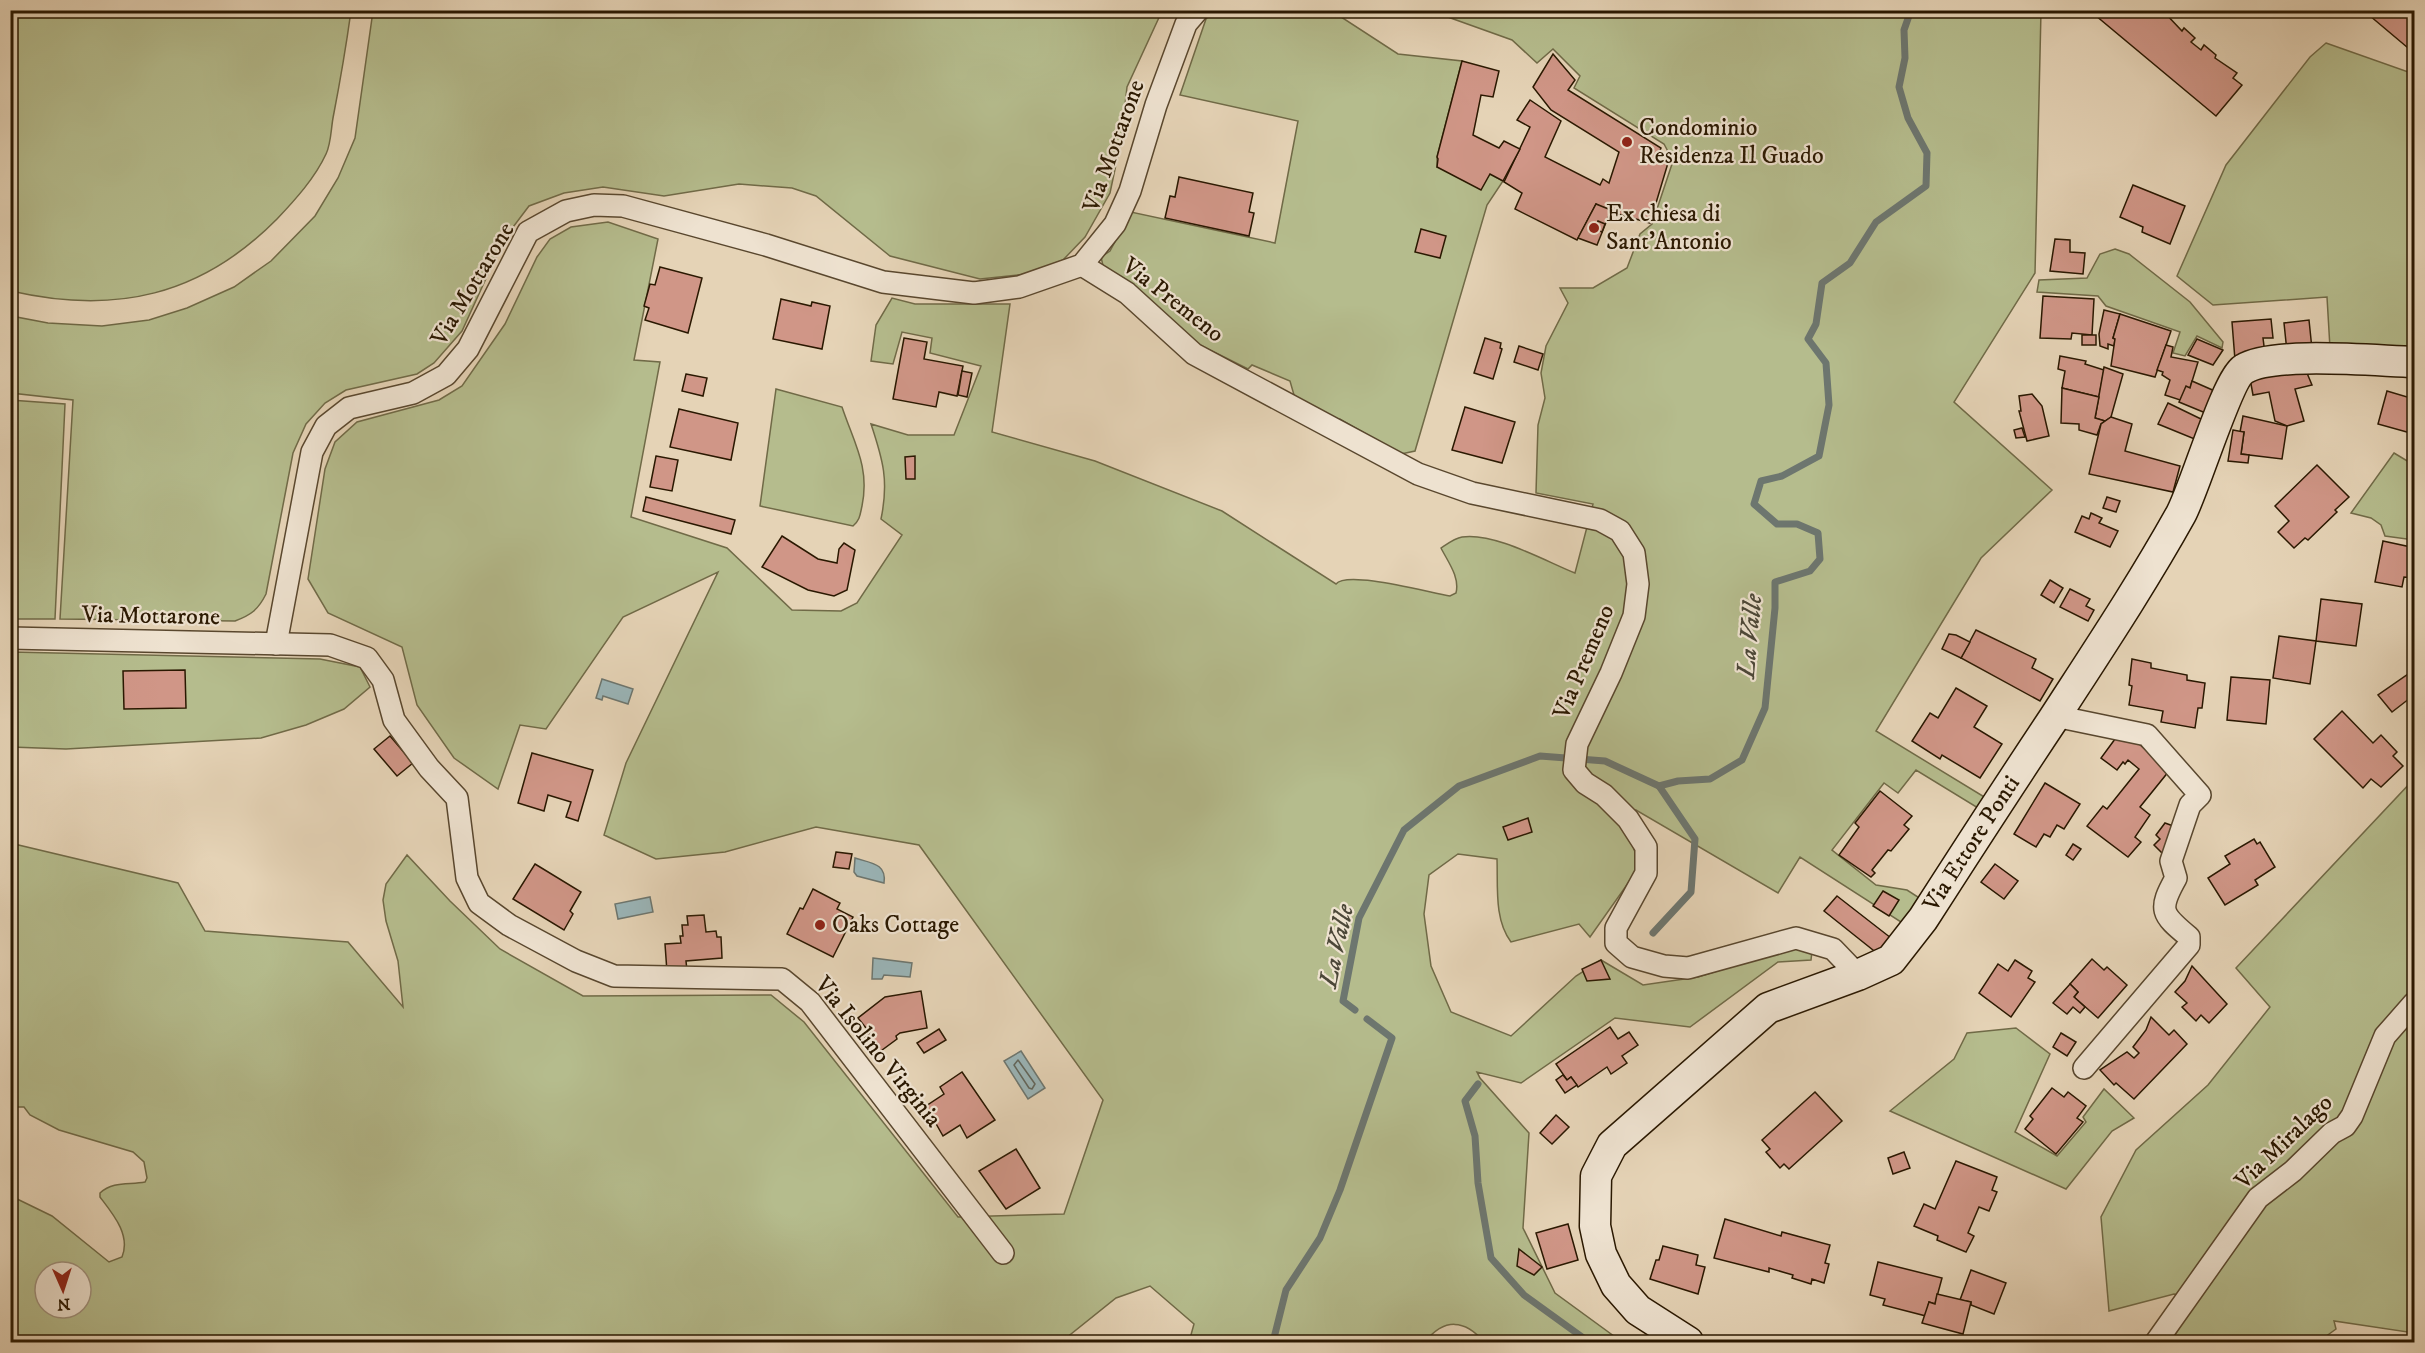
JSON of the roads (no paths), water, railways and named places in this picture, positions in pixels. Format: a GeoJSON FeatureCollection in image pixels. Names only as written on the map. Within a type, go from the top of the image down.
{"type":"FeatureCollection","features":[{"type":"Feature","properties":{"kind":"street","name":"Via Mottarone"},"geometry":{"type":"LineString","coordinates":[[10,638],[276,644],[312,452],[326,426],[349,408],[413,393],[446,375],[468,349],[528,232],[566,211],[594,205],[623,206],[766,245],[883,282],[974,293],[1019,287],[1082,265],[1115,224],[1130,191],[1156,105],[1186,24],[1198,10]]}},
{"type":"Feature","properties":{"kind":"street","name":"Via Premeno"},"geometry":{"type":"LineString","coordinates":[[1082,265],[1127,293],[1194,354],[1418,474],[1472,492],[1600,520],[1620,531],[1634,553],[1638,585],[1634,616],[1578,766],[1628,819],[1646,847],[1646,873],[1616,928],[1616,943],[1632,957],[1664,966],[1688,968],[1796,938],[1833,949],[1858,975]]}},
{"type":"Feature","properties":{"kind":"street","name":"Via Ettore Ponti"},"geometry":{"type":"LineString","coordinates":[[1688,1342],[1638,1310],[1616,1286],[1601,1254],[1595,1226],[1596,1176],[1612,1145],[1768,1008],[1858,975],[1891,960],[1923,919],[2112,632],[2182,512],[2197,480],[2231,387],[2242,370],[2260,363],[2291,359],[2415,362]]}},
{"type":"Feature","properties":{"kind":"street","name":"Via Isolino Virginia"},"geometry":{"type":"LineString","coordinates":[[276,644],[330,645],[367,658],[383,680],[394,720],[429,768],[457,798],[467,878],[479,903],[509,925],[576,961],[614,976],[766,978],[782,979],[793,987],[810,1002],[1003,1253]]}},
{"type":"Feature","properties":{"kind":"street"},"geometry":{"type":"LineString","coordinates":[[2055,716],[2147,735],[2200,795],[2190,805],[2171,861],[2176,878],[2164,899],[2165,912],[2170,922],[2188,937],[2189,945],[2084,1068]]}},
{"type":"Feature","properties":{"kind":"street","name":"Via Miralago"},"geometry":{"type":"LineString","coordinates":[[2156,1342],[2258,1198],[2293,1171],[2332,1133],[2345,1126],[2352,1116],[2385,1036],[2415,1003]]}},
{"type":"Feature","properties":{"kind":"water"},"geometry":{"type":"Polygon","coordinates":[[[602,679],[633,689],[628,704],[603,696],[602,700],[596,698],[602,679]]]}},
{"type":"Feature","properties":{"kind":"water"},"geometry":{"type":"Polygon","coordinates":[[[855,858],[880,868],[883,871],[884,883],[857,876],[854,872],[855,858]]]}},
{"type":"Feature","properties":{"kind":"water"},"geometry":{"type":"Polygon","coordinates":[[[650,897],[653,912],[618,919],[615,904],[650,897]]]}},
{"type":"Feature","properties":{"kind":"water"},"geometry":{"type":"Polygon","coordinates":[[[873,958],[912,963],[910,977],[884,975],[882,979],[872,979],[873,958]]]}},
{"type":"Feature","properties":{"kind":"water"},"geometry":{"type":"Polygon","coordinates":[[[1021,1051],[1045,1088],[1028,1099],[1004,1061],[1021,1051]]]}},
{"type":"Feature","properties":{"kind":"waterway","name":"La Valle"},"geometry":{"type":"LineString","coordinates":[[1355,1010],[1343,1001],[1359,918],[1404,830],[1459,786],[1540,756],[1605,761],[1659,786],[1678,781],[1710,779],[1742,760],[1765,708],[1775,608],[1775,582],[1810,571],[1820,559],[1818,533],[1797,524],[1777,524],[1754,504],[1761,481],[1782,476],[1819,456],[1829,405],[1826,363],[1808,339],[1816,324],[1822,283],[1850,263],[1876,222],[1926,186],[1927,153],[1908,118],[1899,87],[1905,58],[1904,30],[1911,10]]}},
{"type":"Feature","properties":{"kind":"waterway"},"geometry":{"type":"LineString","coordinates":[[1653,933],[1691,892],[1695,839],[1659,786]]}},
{"type":"Feature","properties":{"kind":"waterway","name":"La Valle"},"geometry":{"type":"LineString","coordinates":[[1273,1342],[1286,1290],[1320,1238],[1340,1190],[1392,1038],[1367,1019]]}},
{"type":"Feature","properties":{"kind":"waterway"},"geometry":{"type":"LineString","coordinates":[[1478,1084],[1465,1101],[1475,1136],[1478,1183],[1491,1258],[1524,1295],[1589,1342]]}},
{"type":"Feature","properties":{"kind":"place","name":"Condominio Residenza Il Guado"},"geometry":{"type":"Point","coordinates":[1627,142]}},
{"type":"Feature","properties":{"kind":"place","name":"Ex chiesa di Sant'Antonio"},"geometry":{"type":"Point","coordinates":[1594,228]}},
{"type":"Feature","properties":{"kind":"place","name":"Oaks Cottage"},"geometry":{"type":"Point","coordinates":[820,925]}}]}
